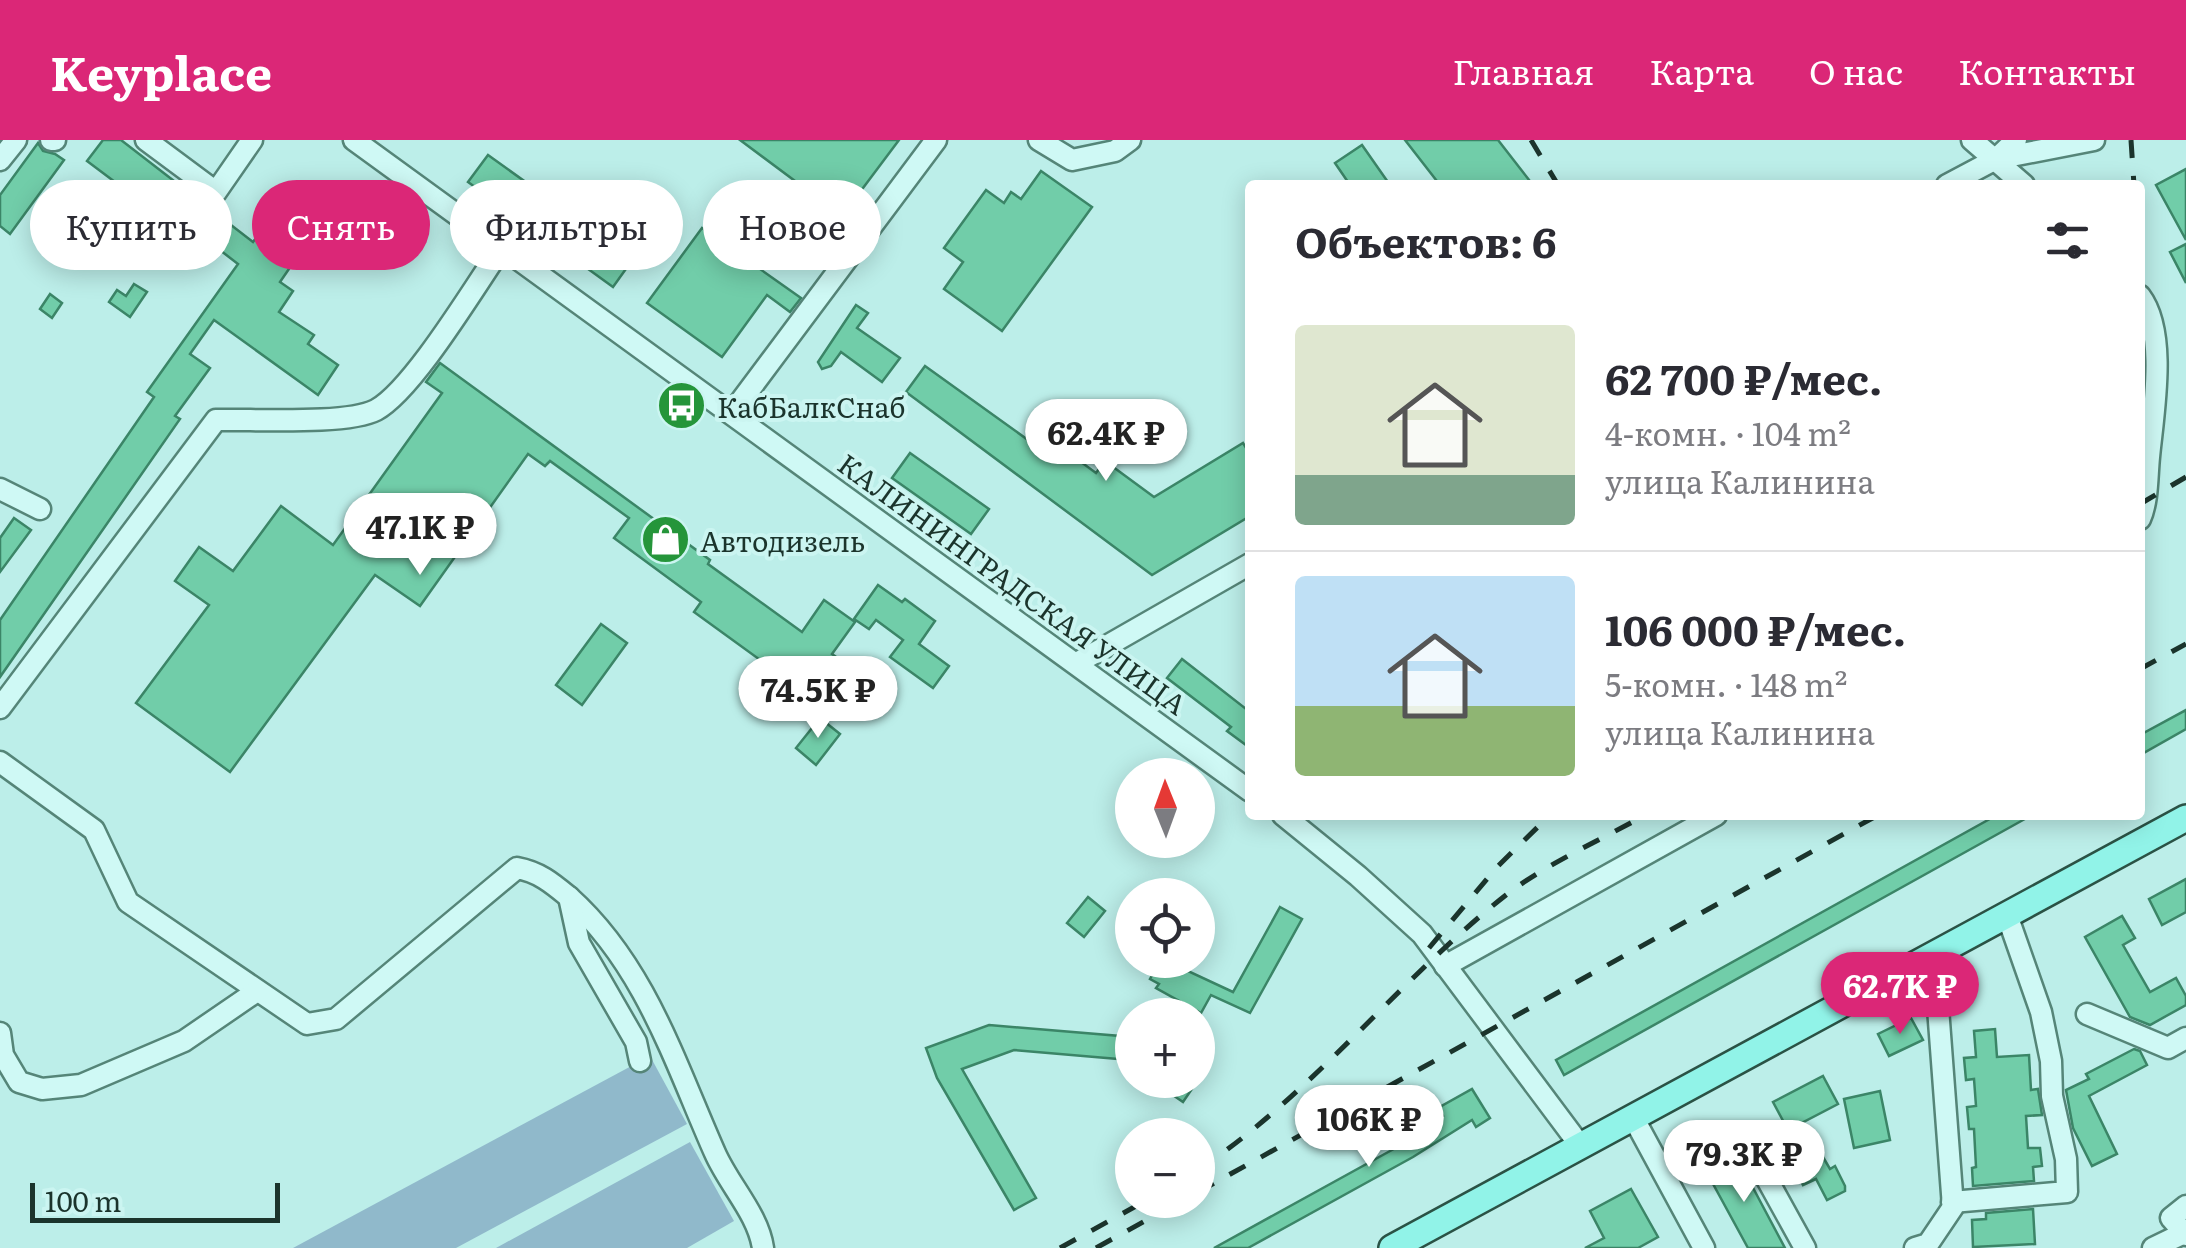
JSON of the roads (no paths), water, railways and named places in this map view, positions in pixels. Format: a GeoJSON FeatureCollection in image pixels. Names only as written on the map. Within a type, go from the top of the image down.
{"type":"FeatureCollection","features":[{"type":"Feature","properties":{"kind":"main road"},"geometry":{"type":"LineString","coordinates":[[1392,1248],[2186,818]]}},
{"type":"Feature","properties":{"kind":"street"},"geometry":{"type":"LineString","coordinates":[[0,160],[16,140]]}},
{"type":"Feature","properties":{"kind":"street"},"geometry":{"type":"LineString","coordinates":[[146,140],[216,192],[252,140]]}},
{"type":"Feature","properties":{"kind":"street"},"geometry":{"type":"LineString","coordinates":[[732,413],[936,140]]}},
{"type":"Feature","properties":{"kind":"street"},"geometry":{"type":"LineString","coordinates":[[1040,140],[1072,160],[1114,152],[1130,140]]}},
{"type":"Feature","properties":{"kind":"street"},"geometry":{"type":"LineString","coordinates":[[1972,140],[2019,180]]}},
{"type":"Feature","properties":{"kind":"street"},"geometry":{"type":"LineString","coordinates":[[1956,180],[1996,158],[2016,140]]}},
{"type":"Feature","properties":{"kind":"street"},"geometry":{"type":"LineString","coordinates":[[1996,158],[2094,140]]}},
{"type":"Feature","properties":{"kind":"street","name":"КАЛИНИНГРАДСКАЯ УЛИЦА"},"geometry":{"type":"LineString","coordinates":[[367,144],[450,208]]}},
{"type":"Feature","properties":{"kind":"street"},"geometry":{"type":"LineString","coordinates":[[0,708],[216,420],[352,417],[375,411],[402,391],[487,270]]}},
{"type":"Feature","properties":{"kind":"street","name":"КАЛИНИНГРАДСКАЯ УЛИЦА"},"geometry":{"type":"LineString","coordinates":[[533,270],[1245,787]]}},
{"type":"Feature","properties":{"kind":"street"},"geometry":{"type":"LineString","coordinates":[[2145,307],[2152,322],[2156,376],[2145,496]]}},
{"type":"Feature","properties":{"kind":"street"},"geometry":{"type":"LineString","coordinates":[[0,488],[40,509]]}},
{"type":"Feature","properties":{"kind":"street"},"geometry":{"type":"LineString","coordinates":[[1078,663],[1245,567]]}},
{"type":"Feature","properties":{"kind":"street"},"geometry":{"type":"LineString","coordinates":[[0,762],[94,830],[128,902],[307,1024],[336,1019],[517,868],[535,871],[568,897],[619,950],[656,1015],[676,1086],[706,1154],[728,1194],[760,1233],[763,1248]]}},
{"type":"Feature","properties":{"kind":"street"},"geometry":{"type":"LineString","coordinates":[[1289,820],[1422,934],[1579,1144]]}},
{"type":"Feature","properties":{"kind":"street"},"geometry":{"type":"LineString","coordinates":[[1445,966],[1707,820]]}},
{"type":"Feature","properties":{"kind":"street"},"geometry":{"type":"LineString","coordinates":[[568,897],[579,943],[636,1042],[640,1062]]}},
{"type":"Feature","properties":{"kind":"street"},"geometry":{"type":"LineString","coordinates":[[1952,1202],[2067,1192],[2066,1159],[2052,1096],[2051,1061],[2041,1012],[2007,915]]}},
{"type":"Feature","properties":{"kind":"street"},"geometry":{"type":"LineString","coordinates":[[1915,1248],[1928,1244],[1952,1207],[1934,955]]}},
{"type":"Feature","properties":{"kind":"street"},"geometry":{"type":"LineString","coordinates":[[0,1034],[4,1055],[19,1082],[42,1089],[81,1085],[184,1041],[256,990]]}},
{"type":"Feature","properties":{"kind":"street"},"geometry":{"type":"LineString","coordinates":[[2087,1014],[2168,1048],[2186,1038]]}},
{"type":"Feature","properties":{"kind":"street"},"geometry":{"type":"LineString","coordinates":[[1632,1117],[1704,1248]]}},
{"type":"Feature","properties":{"kind":"street"},"geometry":{"type":"LineString","coordinates":[[1758,1162],[1805,1248]]}},
{"type":"Feature","properties":{"kind":"street"},"geometry":{"type":"LineString","coordinates":[[2153,1248],[2185,1234],[2170,1218],[2186,1206]]}},
{"type":"Feature","properties":{"kind":"railway"},"geometry":{"type":"LineString","coordinates":[[1531,140],[1555,180]]}},
{"type":"Feature","properties":{"kind":"railway"},"geometry":{"type":"LineString","coordinates":[[2131,140],[2134,180]]}},
{"type":"Feature","properties":{"kind":"railway"},"geometry":{"type":"LineString","coordinates":[[2145,501],[2186,477]]}},
{"type":"Feature","properties":{"kind":"railway"},"geometry":{"type":"LineString","coordinates":[[2145,666],[2186,644]]}},
{"type":"Feature","properties":{"kind":"railway"},"geometry":{"type":"LineString","coordinates":[[1429,948],[1497,867],[1545,820]]}},
{"type":"Feature","properties":{"kind":"railway"},"geometry":{"type":"LineString","coordinates":[[1215,1158],[1318,1072],[1428,963],[1506,895],[1636,820]]}},
{"type":"Feature","properties":{"kind":"railway"},"geometry":{"type":"LineString","coordinates":[[1215,1183],[1869,820]]}},
{"type":"Feature","properties":{"kind":"railway"},"geometry":{"type":"LineString","coordinates":[[1060,1248],[1115,1218]]}},
{"type":"Feature","properties":{"kind":"railway"},"geometry":{"type":"LineString","coordinates":[[1096,1248],[1150,1218]]}},
{"type":"Feature","properties":{"kind":"place","name":"КабБалкСнаб"},"geometry":{"type":"Point","coordinates":[682,406]}},
{"type":"Feature","properties":{"kind":"place","name":"Автодизель"},"geometry":{"type":"Point","coordinates":[665,540]}}]}
